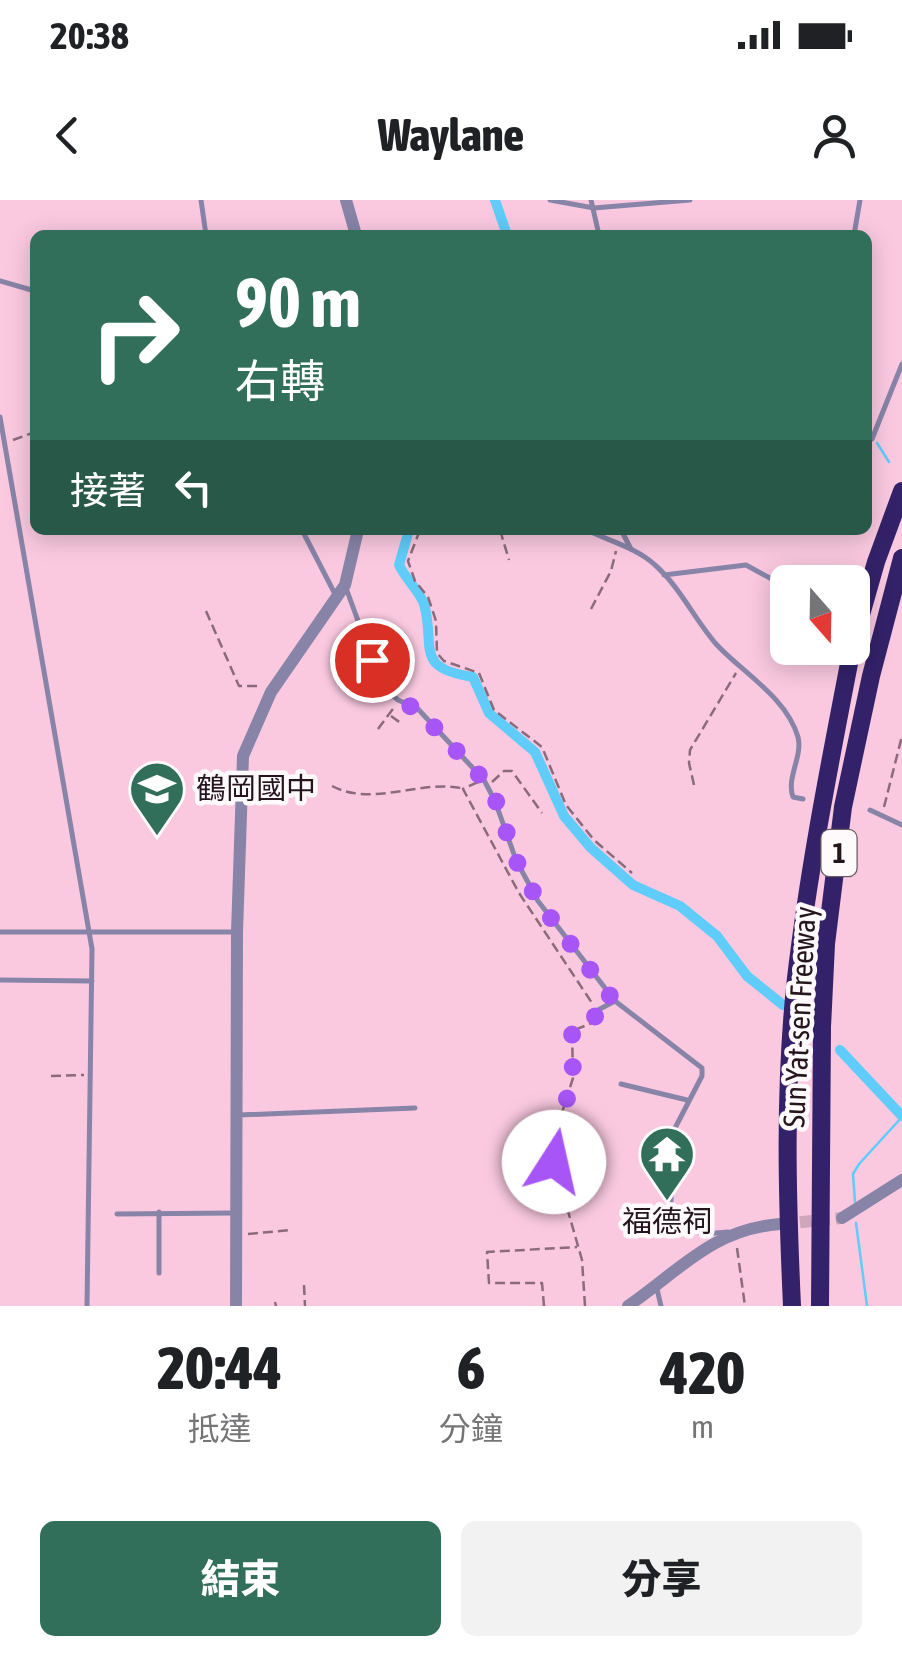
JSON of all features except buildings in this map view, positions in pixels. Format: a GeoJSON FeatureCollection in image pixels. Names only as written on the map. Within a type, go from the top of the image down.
{"type":"FeatureCollection","features":[{"type":"Feature","properties":{"kind":"highway","name":"Sun Yat-sen Freeway"},"geometry":{"type":"LineString","coordinates":[[870,583],[902,491]]}},
{"type":"Feature","properties":{"kind":"highway","name":"Sun Yat-sen Freeway"},"geometry":{"type":"LineString","coordinates":[[820,1306],[826,944],[843,807],[902,558]]}},
{"type":"Feature","properties":{"kind":"highway","name":"Sun Yat-sen Freeway"},"geometry":{"type":"LineString","coordinates":[[792,1306],[788,1165],[796,981],[816,834],[849,665]]}},
{"type":"Feature","properties":{"kind":"street"},"geometry":{"type":"LineString","coordinates":[[346,200],[355,230]]}},
{"type":"Feature","properties":{"kind":"street"},"geometry":{"type":"LineString","coordinates":[[236,1306],[242,756],[271,692],[346,585],[357,535]]}},
{"type":"Feature","properties":{"kind":"street"},"geometry":{"type":"LineString","coordinates":[[842,1218],[902,1180]]}},
{"type":"Feature","properties":{"kind":"street"},"geometry":{"type":"LineString","coordinates":[[628,1306],[707,1246],[734,1232],[780,1224]]}},
{"type":"Feature","properties":{"kind":"lane"},"geometry":{"type":"LineString","coordinates":[[201,200],[205,230]]}},
{"type":"Feature","properties":{"kind":"lane"},"geometry":{"type":"LineString","coordinates":[[550,200],[594,208],[690,200]]}},
{"type":"Feature","properties":{"kind":"lane"},"geometry":{"type":"LineString","coordinates":[[591,200],[598,230]]}},
{"type":"Feature","properties":{"kind":"lane"},"geometry":{"type":"LineString","coordinates":[[855,230],[860,200]]}},
{"type":"Feature","properties":{"kind":"lane"},"geometry":{"type":"LineString","coordinates":[[0,280],[30,289]]}},
{"type":"Feature","properties":{"kind":"lane"},"geometry":{"type":"LineString","coordinates":[[872,439],[902,364]]}},
{"type":"Feature","properties":{"kind":"lane"},"geometry":{"type":"LineString","coordinates":[[0,417],[90,932],[87,1306]]}},
{"type":"Feature","properties":{"kind":"lane"},"geometry":{"type":"LineString","coordinates":[[304,535],[337,600]]}},
{"type":"Feature","properties":{"kind":"lane"},"geometry":{"type":"LineString","coordinates":[[597,535],[631,549],[655,565],[714,642],[764,688],[796,733],[799,743],[790,790],[793,797],[803,800]]}},
{"type":"Feature","properties":{"kind":"lane"},"geometry":{"type":"LineString","coordinates":[[624,535],[631,549]]}},
{"type":"Feature","properties":{"kind":"lane"},"geometry":{"type":"LineString","coordinates":[[664,575],[746,565],[770,578]]}},
{"type":"Feature","properties":{"kind":"lane"},"geometry":{"type":"LineString","coordinates":[[346,585],[372,660],[374,679],[398,700],[418,710],[486,783],[516,860],[538,901],[614,1001],[702,1068],[702,1076],[674,1130],[670,1224],[704,1234],[734,1232]]}},
{"type":"Feature","properties":{"kind":"lane"},"geometry":{"type":"LineString","coordinates":[[870,810],[902,824]]}},
{"type":"Feature","properties":{"kind":"lane"},"geometry":{"type":"LineString","coordinates":[[0,932],[238,932]]}},
{"type":"Feature","properties":{"kind":"lane"},"geometry":{"type":"LineString","coordinates":[[0,980],[92,982]]}},
{"type":"Feature","properties":{"kind":"lane"},"geometry":{"type":"LineString","coordinates":[[598,1010],[614,1001]]}},
{"type":"Feature","properties":{"kind":"lane"},"geometry":{"type":"LineString","coordinates":[[622,1084],[688,1100]]}},
{"type":"Feature","properties":{"kind":"lane"},"geometry":{"type":"LineString","coordinates":[[239,1114],[414,1108]]}},
{"type":"Feature","properties":{"kind":"lane"},"geometry":{"type":"LineString","coordinates":[[159,1212],[159,1274]]}},
{"type":"Feature","properties":{"kind":"lane"},"geometry":{"type":"LineString","coordinates":[[117,1214],[237,1213]]}},
{"type":"Feature","properties":{"kind":"lane"},"geometry":{"type":"LineString","coordinates":[[656,1285],[661,1306]]}},
{"type":"Feature","properties":{"kind":"path"},"geometry":{"type":"LineString","coordinates":[[4,443],[30,434]]}},
{"type":"Feature","properties":{"kind":"path"},"geometry":{"type":"LineString","coordinates":[[418,535],[408,561],[436,621],[437,653],[444,661],[479,673],[494,710],[542,747],[566,805],[594,840],[632,873]]}},
{"type":"Feature","properties":{"kind":"path"},"geometry":{"type":"LineString","coordinates":[[502,535],[509,560]]}},
{"type":"Feature","properties":{"kind":"path"},"geometry":{"type":"LineString","coordinates":[[591,609],[611,570],[618,546]]}},
{"type":"Feature","properties":{"kind":"path"},"geometry":{"type":"LineString","coordinates":[[206,611],[238,686],[264,685],[271,692]]}},
{"type":"Feature","properties":{"kind":"path"},"geometry":{"type":"LineString","coordinates":[[694,785],[690,750],[739,668]]}},
{"type":"Feature","properties":{"kind":"path"},"geometry":{"type":"LineString","coordinates":[[378,730],[398,700]]}},
{"type":"Feature","properties":{"kind":"path"},"geometry":{"type":"LineString","coordinates":[[390,715],[402,724]]}},
{"type":"Feature","properties":{"kind":"path"},"geometry":{"type":"LineString","coordinates":[[883,816],[902,736]]}},
{"type":"Feature","properties":{"kind":"path"},"geometry":{"type":"LineString","coordinates":[[332,786],[347,794],[446,785],[463,789],[512,771],[542,813]]}},
{"type":"Feature","properties":{"kind":"path"},"geometry":{"type":"LineString","coordinates":[[463,789],[519,893],[598,1010],[592,1023],[572,1031],[573,1078],[554,1162],[579,1247],[586,1306]]}},
{"type":"Feature","properties":{"kind":"path"},"geometry":{"type":"LineString","coordinates":[[51,1076],[91,1075]]}},
{"type":"Feature","properties":{"kind":"path"},"geometry":{"type":"LineString","coordinates":[[237,1236],[291,1230]]}},
{"type":"Feature","properties":{"kind":"path"},"geometry":{"type":"LineString","coordinates":[[734,1232],[745,1306]]}},
{"type":"Feature","properties":{"kind":"path"},"geometry":{"type":"LineString","coordinates":[[544,1306],[542,1283],[489,1283],[487,1252],[579,1247]]}},
{"type":"Feature","properties":{"kind":"path"},"geometry":{"type":"LineString","coordinates":[[304,1285],[305,1306]]}},
{"type":"Feature","properties":{"kind":"waterway"},"geometry":{"type":"LineString","coordinates":[[495,200],[505,230]]}},
{"type":"Feature","properties":{"kind":"waterway"},"geometry":{"type":"LineString","coordinates":[[877,443],[889,462]]}},
{"type":"Feature","properties":{"kind":"waterway"},"geometry":{"type":"LineString","coordinates":[[408,535],[399,565],[424,604],[434,661],[454,673],[473,677],[489,713],[535,752],[564,816],[591,848],[633,885],[680,906],[717,936],[747,976],[783,1005]]}},
{"type":"Feature","properties":{"kind":"waterway"},"geometry":{"type":"LineString","coordinates":[[840,1050],[902,1116]]}},
{"type":"Feature","properties":{"kind":"waterway"},"geometry":{"type":"LineString","coordinates":[[855,1202],[853,1174],[902,1117]]}},
{"type":"Feature","properties":{"kind":"waterway"},"geometry":{"type":"LineString","coordinates":[[856,1223],[867,1306]]}},
{"type":"Feature","properties":{"kind":"tunnel"},"geometry":{"type":"LineString","coordinates":[[782,1224],[842,1218]]}},
{"type":"Feature","properties":{"kind":"place","name":"鶴岡國中"},"geometry":{"type":"Point","coordinates":[157,838]}},
{"type":"Feature","properties":{"kind":"place","name":"福德祠"},"geometry":{"type":"Point","coordinates":[667,1203]}},
{"type":"Feature","properties":{"kind":"route"},"geometry":{"type":"LineString","coordinates":[[372,660],[374,679],[398,700],[418,710],[484,780],[496,801],[516,860],[538,901],[614,1001],[598,1010],[592,1023],[572,1031],[573,1078],[554,1162]]}}]}
